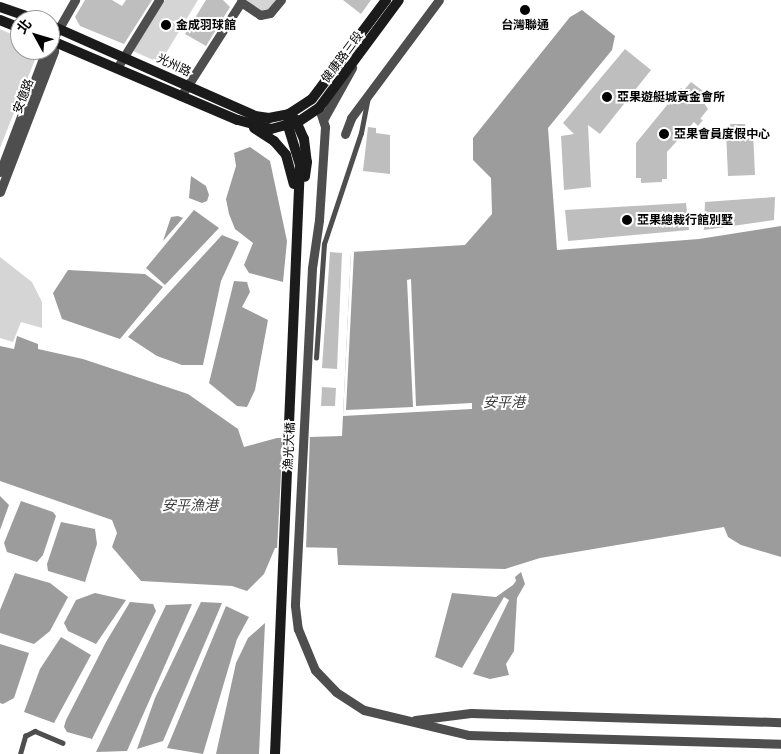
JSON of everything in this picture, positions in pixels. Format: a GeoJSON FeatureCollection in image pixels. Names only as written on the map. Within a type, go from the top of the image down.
{"type":"FeatureCollection","features":[{"type":"Feature","properties":{"kind":"street","name":"安億路"},"geometry":{"type":"LineString","coordinates":[[60,19],[75,0]]}},
{"type":"Feature","properties":{"kind":"street"},"geometry":{"type":"LineString","coordinates":[[117,68],[159,0]]}},
{"type":"Feature","properties":{"kind":"street"},"geometry":{"type":"LineString","coordinates":[[181,96],[239,1],[260,15],[270,13],[281,0]]}},
{"type":"Feature","properties":{"kind":"street","name":"健康路三段"},"geometry":{"type":"LineString","coordinates":[[289,114],[312,99],[386,0]]}},
{"type":"Feature","properties":{"kind":"street","name":"健康路三段"},"geometry":{"type":"LineString","coordinates":[[288,126],[298,122],[319,108],[400,0]]}},
{"type":"Feature","properties":{"kind":"street"},"geometry":{"type":"LineString","coordinates":[[345,134],[369,94],[438,0]]}},
{"type":"Feature","properties":{"kind":"street","name":"光州路"},"geometry":{"type":"LineString","coordinates":[[60,29],[256,116],[269,118],[289,114]]}},
{"type":"Feature","properties":{"kind":"street","name":"光州路"},"geometry":{"type":"LineString","coordinates":[[60,46],[238,120],[272,129],[288,126]]}},
{"type":"Feature","properties":{"kind":"street"},"geometry":{"type":"LineString","coordinates":[[324,120],[361,52]]}},
{"type":"Feature","properties":{"kind":"street","name":"安億路"},"geometry":{"type":"LineString","coordinates":[[0,172],[42,60]]}},
{"type":"Feature","properties":{"kind":"street","name":"安億路"},"geometry":{"type":"LineString","coordinates":[[0,192],[51,60]]}},
{"type":"Feature","properties":{"kind":"street"},"geometry":{"type":"LineString","coordinates":[[319,108],[324,120]]}},
{"type":"Feature","properties":{"kind":"street"},"geometry":{"type":"LineString","coordinates":[[289,114],[298,122],[308,162],[298,222]]}},
{"type":"Feature","properties":{"kind":"street"},"geometry":{"type":"LineString","coordinates":[[289,114],[288,126],[300,165],[298,222]]}},
{"type":"Feature","properties":{"kind":"street"},"geometry":{"type":"LineString","coordinates":[[238,120],[274,141],[286,155],[293,170],[298,222]]}},
{"type":"Feature","properties":{"kind":"street","name":"漁光大橋"},"geometry":{"type":"LineString","coordinates":[[324,120],[319,220],[312,268],[295,606],[298,629],[315,670],[336,692],[364,710],[408,721]]}},
{"type":"Feature","properties":{"kind":"street","name":"漁光大橋"},"geometry":{"type":"LineString","coordinates":[[274,754],[298,222]]}},
{"type":"Feature","properties":{"kind":"street"},"geometry":{"type":"LineString","coordinates":[[408,721],[471,712],[781,722]]}},
{"type":"Feature","properties":{"kind":"street"},"geometry":{"type":"LineString","coordinates":[[408,721],[468,734],[781,744]]}},
{"type":"Feature","properties":{"kind":"lane"},"geometry":{"type":"LineString","coordinates":[[316,358],[324,244],[361,133],[369,94]]}},
{"type":"Feature","properties":{"kind":"lane"},"geometry":{"type":"LineString","coordinates":[[20,754],[26,736],[35,731],[63,743]]}},
{"type":"Feature","properties":{"kind":"shaded area","name":"金成羽球館"},"geometry":{"type":"Polygon","coordinates":[[[165,0],[198,0],[160,63],[133,51],[165,0]]]}},
{"type":"Feature","properties":{"kind":"shaded area"},"geometry":{"type":"Polygon","coordinates":[[[245,0],[276,0],[268,10],[262,12],[245,0]]]}},
{"type":"Feature","properties":{"kind":"shaded area"},"geometry":{"type":"Polygon","coordinates":[[[0,29],[10,34],[10,60],[35,60],[0,148],[0,29]]]}},
{"type":"Feature","properties":{"kind":"shaded area"},"geometry":{"type":"Polygon","coordinates":[[[0,257],[32,282],[42,302],[42,328],[21,322],[13,342],[0,338],[0,257]]]}},
{"type":"Feature","properties":{"kind":"water","name":"安平港"},"geometry":{"type":"Polygon","coordinates":[[[582,10],[615,36],[612,50],[548,128],[557,250],[699,239],[781,226],[781,557],[741,545],[728,537],[724,527],[540,558],[505,569],[338,565],[337,548],[292,547],[275,548],[264,574],[247,591],[232,586],[141,581],[112,547],[117,533],[112,520],[0,481],[0,346],[14,349],[17,336],[38,344],[38,349],[83,359],[188,394],[238,429],[244,447],[277,438],[342,436],[351,252],[465,245],[492,214],[491,178],[473,160],[473,138],[570,17],[582,10]]]}},
{"type":"Feature","properties":{"kind":"water"},"geometry":{"type":"Polygon","coordinates":[[[250,147],[270,161],[287,241],[283,282],[249,273],[244,265],[253,243],[235,229],[229,214],[226,199],[236,166],[234,153],[250,147]]]}},
{"type":"Feature","properties":{"kind":"water"},"geometry":{"type":"Polygon","coordinates":[[[191,176],[206,186],[209,195],[207,201],[202,203],[189,198],[191,176]]]}},
{"type":"Feature","properties":{"kind":"water"},"geometry":{"type":"Polygon","coordinates":[[[194,210],[219,228],[165,285],[146,268],[194,210]]]}},
{"type":"Feature","properties":{"kind":"water"},"geometry":{"type":"Polygon","coordinates":[[[178,216],[183,218],[163,241],[171,217],[178,216]]]}},
{"type":"Feature","properties":{"kind":"water"},"geometry":{"type":"Polygon","coordinates":[[[222,235],[239,242],[221,281],[203,365],[182,365],[157,356],[128,337],[222,235]]]}},
{"type":"Feature","properties":{"kind":"water"},"geometry":{"type":"Polygon","coordinates":[[[68,270],[145,274],[163,287],[120,339],[62,319],[53,293],[68,270]]]}},
{"type":"Feature","properties":{"kind":"water"},"geometry":{"type":"Polygon","coordinates":[[[234,281],[247,282],[250,292],[242,307],[268,320],[255,390],[247,407],[237,406],[209,383],[234,281]]]}},
{"type":"Feature","properties":{"kind":"water"},"geometry":{"type":"Polygon","coordinates":[[[0,496],[9,505],[0,530],[0,496]]]}},
{"type":"Feature","properties":{"kind":"water"},"geometry":{"type":"Polygon","coordinates":[[[21,501],[53,512],[56,516],[43,555],[37,562],[7,552],[4,543],[21,501]]]}},
{"type":"Feature","properties":{"kind":"water"},"geometry":{"type":"Polygon","coordinates":[[[61,522],[95,529],[97,544],[85,582],[48,571],[47,564],[61,522]]]}},
{"type":"Feature","properties":{"kind":"water"},"geometry":{"type":"Polygon","coordinates":[[[521,572],[525,584],[517,598],[514,651],[506,664],[509,675],[490,679],[473,674],[509,600],[504,597],[462,668],[435,657],[452,593],[496,597],[513,585],[516,581],[515,577],[521,572]]]}},
{"type":"Feature","properties":{"kind":"water"},"geometry":{"type":"Polygon","coordinates":[[[15,573],[50,583],[68,597],[50,631],[34,644],[0,633],[0,610],[15,573]]]}},
{"type":"Feature","properties":{"kind":"water"},"geometry":{"type":"Polygon","coordinates":[[[95,593],[126,600],[96,644],[68,631],[64,623],[76,600],[95,593]]]}},
{"type":"Feature","properties":{"kind":"water"},"geometry":{"type":"Polygon","coordinates":[[[130,602],[153,604],[156,611],[92,739],[67,732],[64,727],[66,720],[106,642],[130,602]]]}},
{"type":"Feature","properties":{"kind":"water"},"geometry":{"type":"Polygon","coordinates":[[[201,602],[222,603],[163,741],[137,749],[155,698],[201,602]]]}},
{"type":"Feature","properties":{"kind":"water"},"geometry":{"type":"Polygon","coordinates":[[[192,604],[127,751],[96,752],[166,605],[192,604]]]}},
{"type":"Feature","properties":{"kind":"water"},"geometry":{"type":"Polygon","coordinates":[[[226,606],[249,617],[237,639],[203,754],[167,748],[226,606]]]}},
{"type":"Feature","properties":{"kind":"water"},"geometry":{"type":"Polygon","coordinates":[[[265,623],[259,754],[216,754],[236,663],[248,638],[265,623]]]}},
{"type":"Feature","properties":{"kind":"water"},"geometry":{"type":"Polygon","coordinates":[[[61,637],[91,655],[54,723],[24,712],[40,669],[61,637]]]}},
{"type":"Feature","properties":{"kind":"water"},"geometry":{"type":"Polygon","coordinates":[[[0,644],[29,653],[14,698],[3,704],[0,703],[0,644]]]}},
{"type":"Feature","properties":{"kind":"pier"},"geometry":{"type":"Polygon","coordinates":[[[351,252],[354,252],[346,410],[413,407],[407,280],[411,279],[416,406],[472,403],[472,409],[343,416],[351,252]]]}},
{"type":"Feature","properties":{"kind":"pier"},"geometry":{"type":"Polygon","coordinates":[[[310,434],[306,550],[277,550],[283,435],[310,434]]]}},
{"type":"Feature","properties":{"kind":"building"},"geometry":{"type":"Polygon","coordinates":[[[85,0],[112,0],[122,6],[126,0],[152,0],[124,44],[80,26],[75,17],[85,0]]]}},
{"type":"Feature","properties":{"kind":"building"},"geometry":{"type":"Polygon","coordinates":[[[206,0],[223,0],[230,7],[206,46],[185,34],[206,0]]]}},
{"type":"Feature","properties":{"kind":"building"},"geometry":{"type":"Polygon","coordinates":[[[343,0],[371,0],[361,14],[343,0]]]}},
{"type":"Feature","properties":{"kind":"building","name":"亞果遊艇城黃金會所"},"geometry":{"type":"Polygon","coordinates":[[[625,49],[651,70],[600,134],[588,125],[591,187],[564,190],[561,136],[574,134],[563,123],[625,49]]]}},
{"type":"Feature","properties":{"kind":"building","name":"亞果會員度假中心"},"geometry":{"type":"Polygon","coordinates":[[[691,82],[707,94],[702,100],[708,109],[700,119],[703,120],[698,126],[694,122],[667,152],[667,179],[662,179],[662,182],[641,183],[641,178],[636,178],[636,143],[681,88],[684,90],[691,82]]]}},
{"type":"Feature","properties":{"kind":"building","name":"亞果會員度假中心"},"geometry":{"type":"Polygon","coordinates":[[[730,124],[745,124],[746,132],[753,131],[755,175],[728,176],[726,132],[731,132],[730,124]]]}},
{"type":"Feature","properties":{"kind":"building"},"geometry":{"type":"Polygon","coordinates":[[[368,127],[376,128],[376,133],[390,135],[390,174],[363,171],[368,127]]]}},
{"type":"Feature","properties":{"kind":"building","name":"亞果總裁行館別墅"},"geometry":{"type":"Polygon","coordinates":[[[775,197],[774,220],[704,230],[705,202],[775,197]]]}},
{"type":"Feature","properties":{"kind":"building","name":"亞果總裁行館別墅"},"geometry":{"type":"Polygon","coordinates":[[[686,203],[689,230],[568,241],[565,210],[686,203]]]}},
{"type":"Feature","properties":{"kind":"building"},"geometry":{"type":"Polygon","coordinates":[[[330,252],[342,253],[337,369],[322,368],[330,252]]]}},
{"type":"Feature","properties":{"kind":"building"},"geometry":{"type":"Polygon","coordinates":[[[322,387],[336,388],[335,406],[321,406],[322,387]]]}},
{"type":"Feature","properties":{"kind":"place","name":"台灣聯通"},"geometry":{"type":"Point","coordinates":[525,10]}},
{"type":"Feature","properties":{"kind":"place","name":"金成羽球館"},"geometry":{"type":"Point","coordinates":[166,25]}},
{"type":"Feature","properties":{"kind":"place","name":"亞果遊艇城黃金會所"},"geometry":{"type":"Point","coordinates":[607,97]}},
{"type":"Feature","properties":{"kind":"place","name":"亞果會員度假中心"},"geometry":{"type":"Point","coordinates":[664,134]}},
{"type":"Feature","properties":{"kind":"place","name":"亞果總裁行館別墅"},"geometry":{"type":"Point","coordinates":[627,220]}},
{"type":"Feature","properties":{"kind":"water label","name":"安平漁港"},"geometry":{"type":"Point","coordinates":[190,505]}}]}
